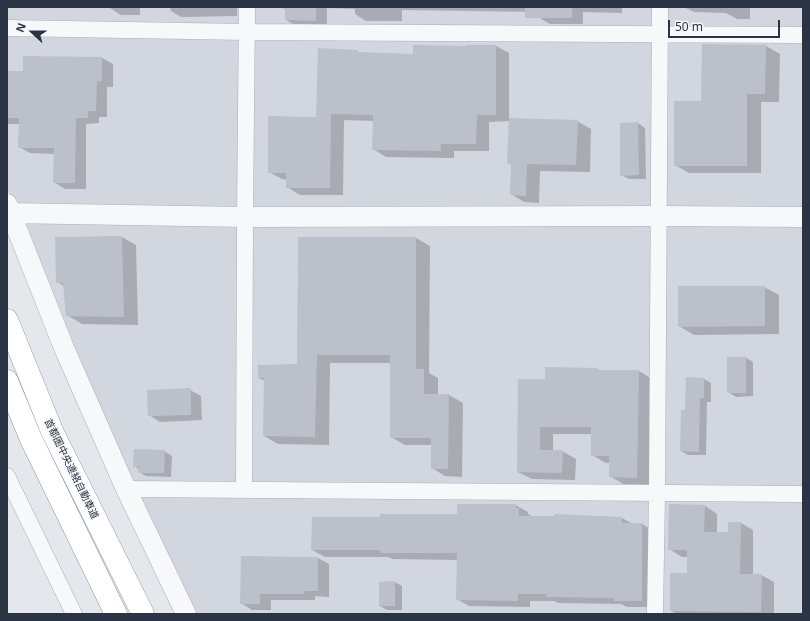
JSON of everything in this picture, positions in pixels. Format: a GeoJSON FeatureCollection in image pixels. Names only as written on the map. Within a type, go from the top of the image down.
{"type":"FeatureCollection","features":[{"type":"Feature","properties":{"kind":"highway","name":"首都圏中央連絡自動車道"},"geometry":{"type":"LineString","coordinates":[[7,320],[52,431],[142,614]]}},
{"type":"Feature","properties":{"kind":"highway"},"geometry":{"type":"LineString","coordinates":[[7,381],[31,439],[116,614]]}},
{"type":"Feature","properties":{"kind":"street"},"geometry":{"type":"LineString","coordinates":[[244,490],[247,7]]}},
{"type":"Feature","properties":{"kind":"street"},"geometry":{"type":"LineString","coordinates":[[655,614],[660,7]]}},
{"type":"Feature","properties":{"kind":"street"},"geometry":{"type":"LineString","coordinates":[[7,28],[247,32],[803,35]]}},
{"type":"Feature","properties":{"kind":"street"},"geometry":{"type":"LineString","coordinates":[[186,614],[126,489],[64,348],[8,210],[245,218],[659,216],[803,217]]}},
{"type":"Feature","properties":{"kind":"street"},"geometry":{"type":"LineString","coordinates":[[7,476],[74,614]]}},
{"type":"Feature","properties":{"kind":"street"},"geometry":{"type":"LineString","coordinates":[[126,489],[803,494]]}},
{"type":"Feature","properties":{"kind":"shaded area"},"geometry":{"type":"Polygon","coordinates":[[[7,7],[803,7],[803,614],[192,614],[115,448],[7,186],[7,7]]]}},
{"type":"Feature","properties":{"kind":"building"},"geometry":{"type":"Polygon","coordinates":[[[285,7],[316,7],[316,21],[285,20],[285,7]]]}},
{"type":"Feature","properties":{"kind":"building"},"geometry":{"type":"Polygon","coordinates":[[[525,7],[572,7],[572,18],[525,18],[525,7]]]}},
{"type":"Feature","properties":{"kind":"building"},"geometry":{"type":"Polygon","coordinates":[[[702,44],[766,45],[765,94],[747,94],[747,166],[674,166],[674,101],[701,101],[702,44]]]}},
{"type":"Feature","properties":{"kind":"building"},"geometry":{"type":"Polygon","coordinates":[[[413,45],[496,45],[496,115],[477,115],[476,144],[441,144],[441,151],[372,150],[373,115],[331,114],[330,188],[286,188],[286,173],[268,173],[268,116],[316,117],[318,48],[358,50],[358,52],[413,54],[413,45]]]}},
{"type":"Feature","properties":{"kind":"building"},"geometry":{"type":"Polygon","coordinates":[[[23,56],[102,57],[102,81],[97,81],[96,111],[88,111],[88,118],[76,118],[75,183],[53,183],[54,148],[18,148],[19,118],[7,118],[7,71],[23,71],[23,56]]]}},
{"type":"Feature","properties":{"kind":"building"},"geometry":{"type":"Polygon","coordinates":[[[509,118],[578,120],[576,165],[527,164],[526,196],[510,195],[511,164],[507,163],[509,118]]]}},
{"type":"Feature","properties":{"kind":"building"},"geometry":{"type":"Polygon","coordinates":[[[638,122],[639,175],[620,176],[620,123],[638,122]]]}},
{"type":"Feature","properties":{"kind":"building"},"geometry":{"type":"Polygon","coordinates":[[[122,236],[124,317],[66,316],[63,283],[56,283],[55,237],[122,236]]]}},
{"type":"Feature","properties":{"kind":"building"},"geometry":{"type":"Polygon","coordinates":[[[298,237],[416,237],[416,369],[424,369],[424,394],[449,394],[448,469],[431,469],[431,438],[390,438],[390,355],[317,355],[315,437],[263,436],[264,378],[258,378],[258,365],[297,364],[298,237]]]}},
{"type":"Feature","properties":{"kind":"building"},"geometry":{"type":"Polygon","coordinates":[[[678,286],[765,286],[765,326],[678,327],[678,286]]]}},
{"type":"Feature","properties":{"kind":"building"},"geometry":{"type":"Polygon","coordinates":[[[727,357],[746,357],[746,393],[727,393],[727,357]]]}},
{"type":"Feature","properties":{"kind":"building"},"geometry":{"type":"Polygon","coordinates":[[[545,367],[598,368],[598,370],[639,370],[637,478],[609,477],[609,456],[591,456],[591,427],[540,427],[540,450],[563,450],[562,473],[517,472],[518,379],[545,379],[545,367]]]}},
{"type":"Feature","properties":{"kind":"building"},"geometry":{"type":"Polygon","coordinates":[[[686,377],[704,378],[704,398],[700,398],[699,452],[680,451],[681,410],[685,410],[686,377]]]}},
{"type":"Feature","properties":{"kind":"building"},"geometry":{"type":"Polygon","coordinates":[[[191,388],[191,415],[148,416],[147,390],[191,388]]]}},
{"type":"Feature","properties":{"kind":"building"},"geometry":{"type":"Polygon","coordinates":[[[134,449],[165,450],[164,473],[138,473],[139,467],[133,467],[134,449]]]}},
{"type":"Feature","properties":{"kind":"building"},"geometry":{"type":"Polygon","coordinates":[[[457,504],[516,504],[516,508],[519,508],[519,516],[554,516],[554,514],[622,517],[622,523],[642,523],[642,601],[614,601],[614,598],[546,597],[546,594],[518,594],[518,601],[456,600],[457,553],[380,553],[380,550],[311,550],[312,517],[380,517],[380,514],[457,514],[457,504]]]}},
{"type":"Feature","properties":{"kind":"building"},"geometry":{"type":"Polygon","coordinates":[[[669,504],[705,505],[704,532],[728,532],[728,522],[741,522],[740,574],[762,574],[761,612],[670,611],[670,573],[687,573],[687,550],[668,550],[669,504]]]}},
{"type":"Feature","properties":{"kind":"building"},"geometry":{"type":"Polygon","coordinates":[[[241,556],[318,557],[318,591],[304,591],[304,594],[260,594],[260,604],[240,604],[241,556]]]}},
{"type":"Feature","properties":{"kind":"building"},"geometry":{"type":"Polygon","coordinates":[[[395,581],[395,606],[379,606],[379,582],[395,581]]]}}]}
